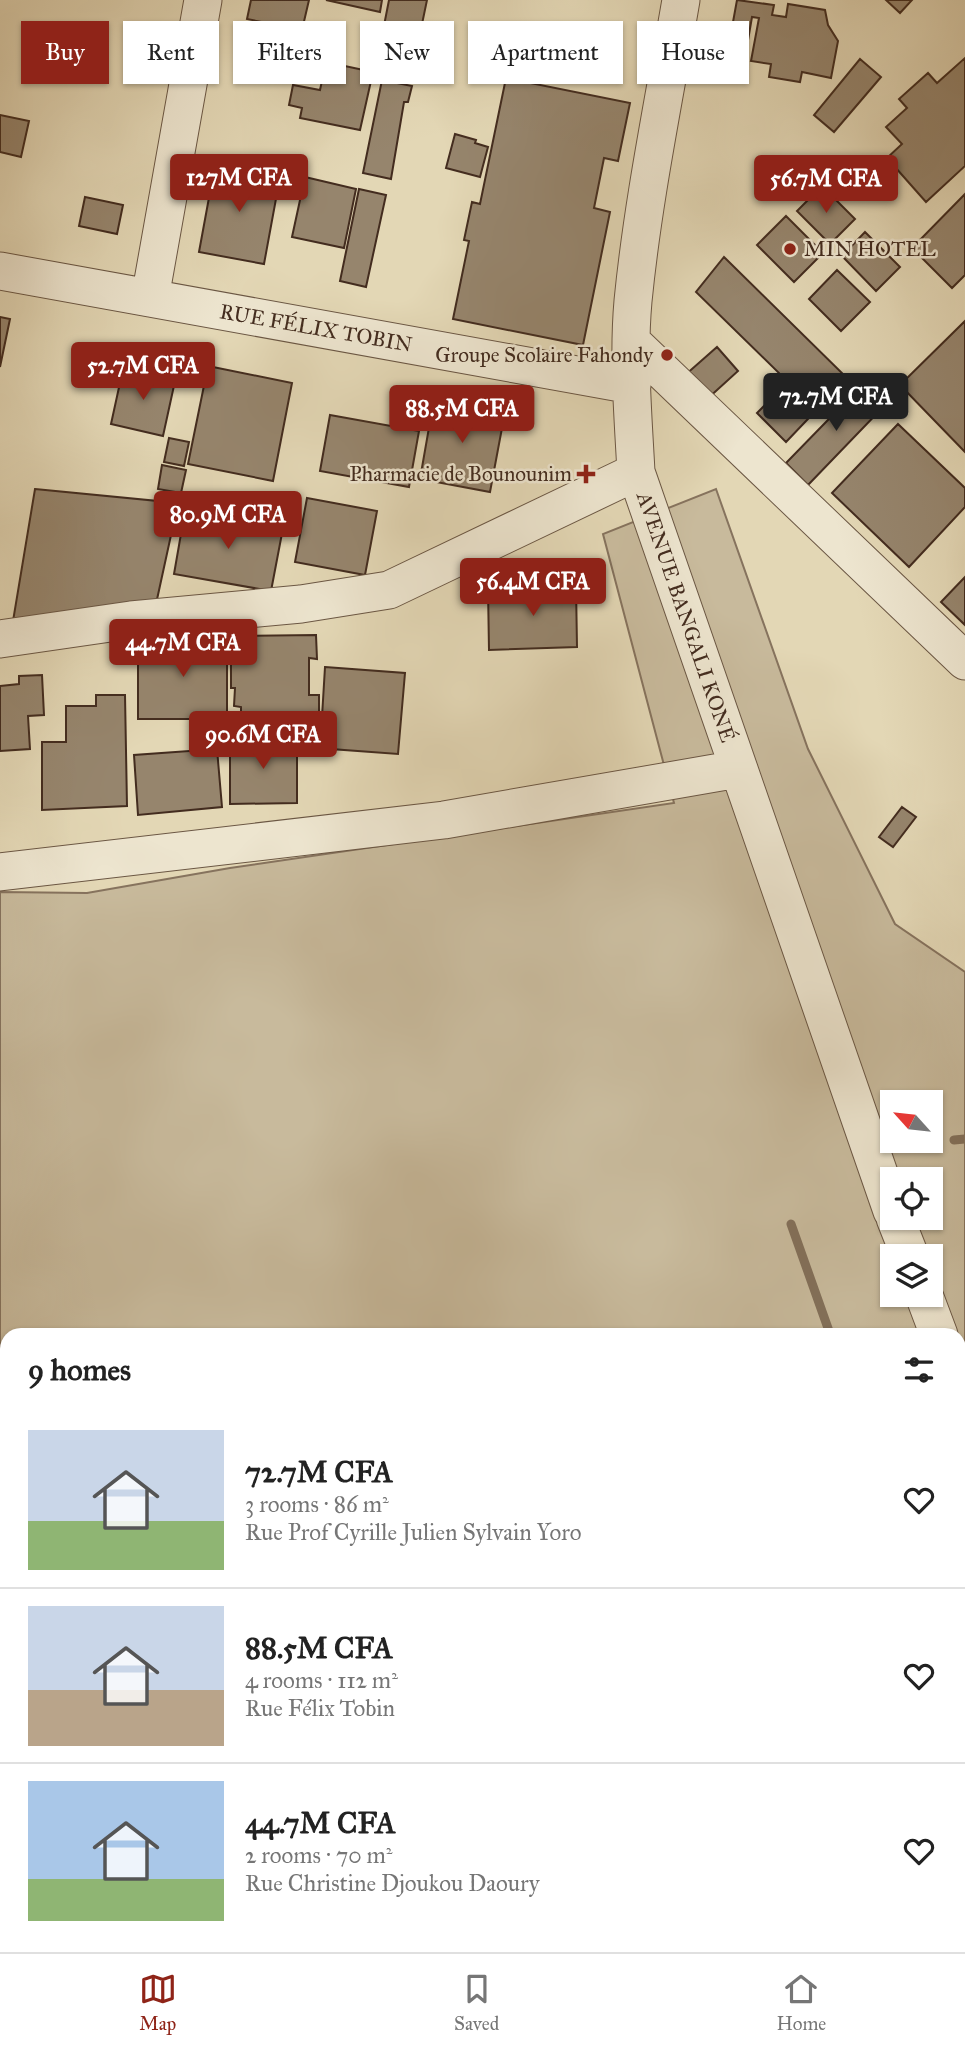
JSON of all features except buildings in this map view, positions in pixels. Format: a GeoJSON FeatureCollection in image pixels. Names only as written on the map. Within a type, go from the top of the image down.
{"type":"FeatureCollection","features":[{"type":"Feature","properties":{"kind":"street"},"geometry":{"type":"LineString","coordinates":[[150,298],[203,0]]}},
{"type":"Feature","properties":{"kind":"street","name":"AVENUE BANGALI KONÉ"},"geometry":{"type":"LineString","coordinates":[[681,0],[646,206],[633,303],[632,385],[636,472],[880,1177]]}},
{"type":"Feature","properties":{"kind":"street","name":"RUE FÉLIX TOBIN"},"geometry":{"type":"LineString","coordinates":[[0,271],[632,385]]}},
{"type":"Feature","properties":{"kind":"street"},"geometry":{"type":"LineString","coordinates":[[633,343],[965,661]]}},
{"type":"Feature","properties":{"kind":"street"},"geometry":{"type":"LineString","coordinates":[[0,639],[131,620],[301,604],[389,590],[636,472]]}},
{"type":"Feature","properties":{"kind":"street"},"geometry":{"type":"LineString","coordinates":[[0,872],[444,820],[738,769]]}},
{"type":"Feature","properties":{"kind":"street"},"geometry":{"type":"LineString","coordinates":[[928,1307],[936,1328]]}},
{"type":"Feature","properties":{"kind":"shaded area"},"geometry":{"type":"Polygon","coordinates":[[[716,489],[808,749],[895,924],[965,972],[965,1328],[0,1328],[0,892],[87,893],[230,868],[674,803],[603,534],[716,489]]]}},
{"type":"Feature","properties":{"kind":"waterway"},"geometry":{"type":"LineString","coordinates":[[954,1140],[965,1139]]}},
{"type":"Feature","properties":{"kind":"waterway"},"geometry":{"type":"LineString","coordinates":[[791,1224],[828,1328]]}},
{"type":"Feature","properties":{"kind":"place","name":"MIN HOTEL"},"geometry":{"type":"Point","coordinates":[790,249]}},
{"type":"Feature","properties":{"kind":"place","name":"Groupe Scolaire Fahondy"},"geometry":{"type":"Point","coordinates":[667,355]}},
{"type":"Feature","properties":{"kind":"place","name":"Pharmacie de Bounounim"},"geometry":{"type":"Point","coordinates":[586,474]}}]}
